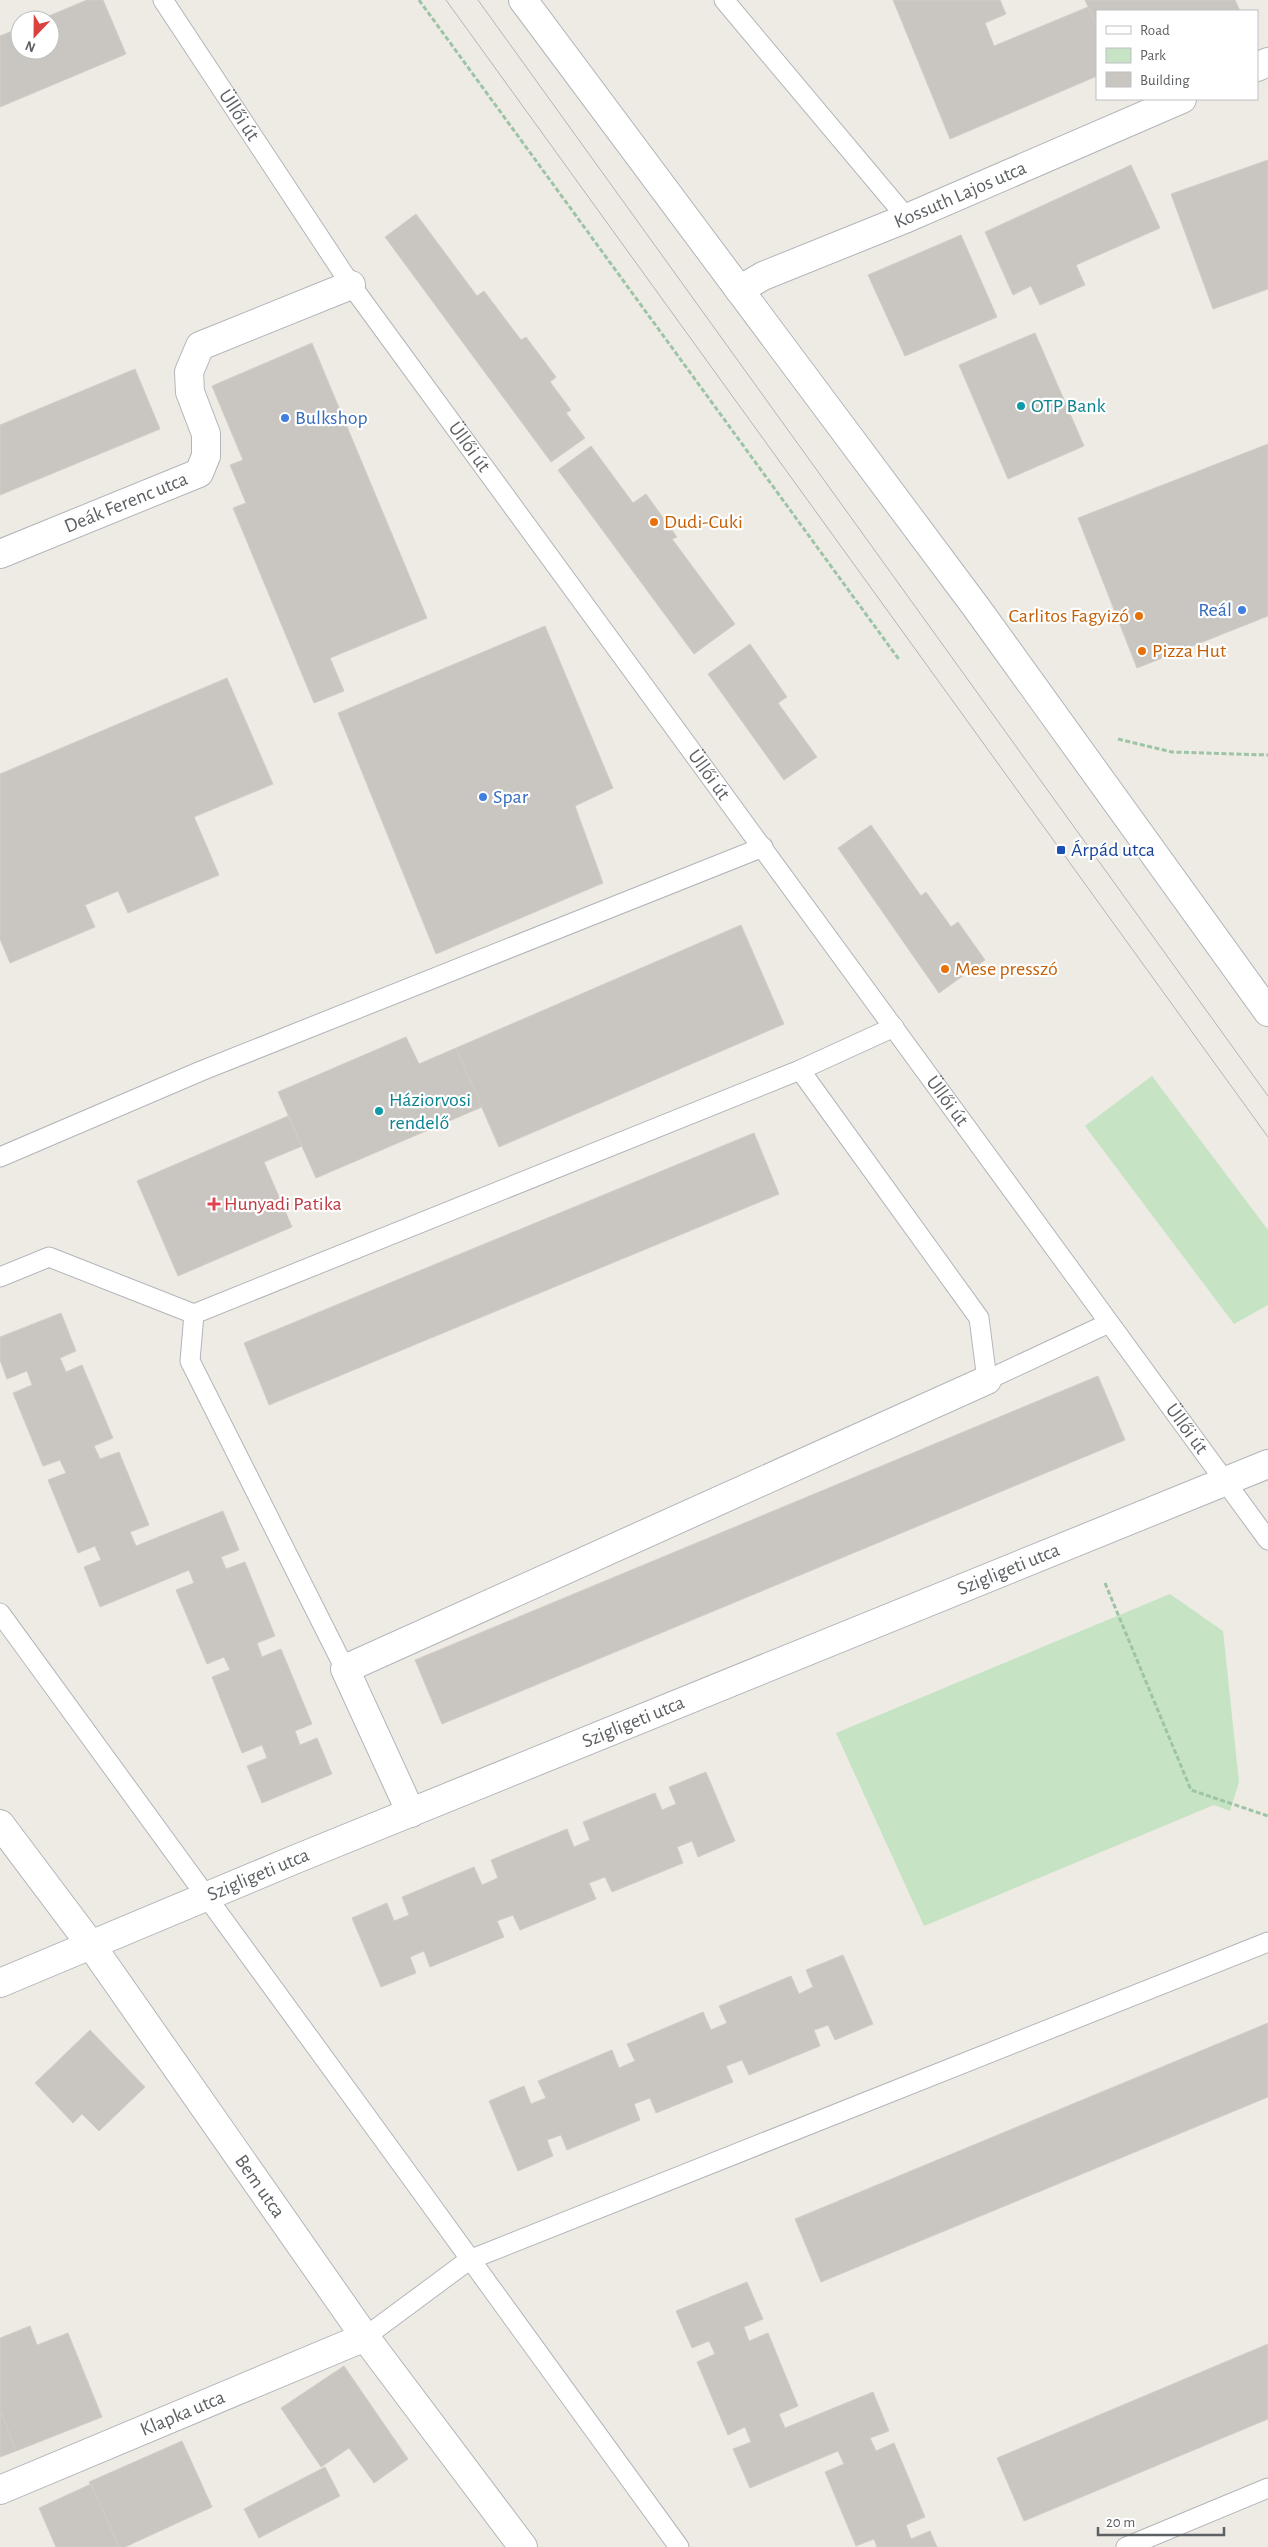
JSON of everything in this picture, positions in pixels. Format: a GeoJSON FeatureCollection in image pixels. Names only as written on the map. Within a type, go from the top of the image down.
{"type":"FeatureCollection","features":[{"type":"Feature","properties":{"kind":"street"},"geometry":{"type":"LineString","coordinates":[[523,0],[976,607],[1268,1012]]}},
{"type":"Feature","properties":{"kind":"street","name":"Kossuth Lajos utca"},"geometry":{"type":"LineString","coordinates":[[739,290],[763,276],[907,218],[1180,100]]}},
{"type":"Feature","properties":{"kind":"street","name":"Deák Ferenc utca"},"geometry":{"type":"LineString","coordinates":[[0,554],[199,473],[206,456],[206,434],[190,392],[188,372],[200,346],[352,285]]}},
{"type":"Feature","properties":{"kind":"street"},"geometry":{"type":"LineString","coordinates":[[411,1813],[345,1669],[987,1380]]}},
{"type":"Feature","properties":{"kind":"street","name":"Szigligeti utca"},"geometry":{"type":"LineString","coordinates":[[0,1983],[209,1895],[1268,1464]]}},
{"type":"Feature","properties":{"kind":"street","name":"Bem utca"},"geometry":{"type":"LineString","coordinates":[[0,1824],[91,1945],[365,2337],[523,2547]]}},
{"type":"Feature","properties":{"kind":"street","name":"Klapka utca"},"geometry":{"type":"LineString","coordinates":[[0,2490],[365,2337]]}},
{"type":"Feature","properties":{"kind":"lane","name":"Üllői út"},"geometry":{"type":"LineString","coordinates":[[163,0],[352,285],[1268,1540]]}},
{"type":"Feature","properties":{"kind":"lane"},"geometry":{"type":"LineString","coordinates":[[724,0],[907,218]]}},
{"type":"Feature","properties":{"kind":"lane"},"geometry":{"type":"LineString","coordinates":[[0,1157],[201,1071],[763,847]]}},
{"type":"Feature","properties":{"kind":"lane"},"geometry":{"type":"LineString","coordinates":[[0,1277],[49,1257],[194,1314],[800,1070],[894,1027]]}},
{"type":"Feature","properties":{"kind":"lane"},"geometry":{"type":"LineString","coordinates":[[800,1070],[979,1318],[987,1380],[1109,1323]]}},
{"type":"Feature","properties":{"kind":"lane"},"geometry":{"type":"LineString","coordinates":[[194,1314],[190,1361],[345,1669]]}},
{"type":"Feature","properties":{"kind":"lane"},"geometry":{"type":"LineString","coordinates":[[0,1613],[209,1895],[469,2260],[679,2547]]}},
{"type":"Feature","properties":{"kind":"lane"},"geometry":{"type":"LineString","coordinates":[[365,2337],[469,2260],[1268,1942]]}},
{"type":"Feature","properties":{"kind":"lane"},"geometry":{"type":"LineString","coordinates":[[1126,2547],[1268,2488]]}},
{"type":"Feature","properties":{"kind":"path"},"geometry":{"type":"LineString","coordinates":[[419,0],[900,661]]}},
{"type":"Feature","properties":{"kind":"path"},"geometry":{"type":"LineString","coordinates":[[1105,1583],[1191,1790],[1268,1816]]}},
{"type":"Feature","properties":{"kind":"green space"},"geometry":{"type":"Polygon","coordinates":[[[1152,1076],[1268,1230],[1268,1305],[1234,1324],[1085,1126],[1152,1076]]]}},
{"type":"Feature","properties":{"kind":"green space"},"geometry":{"type":"Polygon","coordinates":[[[1170,1594],[1223,1631],[1239,1782],[1230,1811],[1214,1805],[924,1926],[836,1733],[1170,1594]]]}},
{"type":"Feature","properties":{"kind":"building"},"geometry":{"type":"Polygon","coordinates":[[[87,0],[103,0],[126,54],[0,107],[0,36],[10,32],[10,60],[60,60],[60,11],[87,0]]]}},
{"type":"Feature","properties":{"kind":"building"},"geometry":{"type":"Polygon","coordinates":[[[893,0],[1000,0],[1006,14],[985,23],[994,46],[1088,7],[1096,25],[1096,76],[950,139],[893,0]]]}},
{"type":"Feature","properties":{"kind":"building"},"geometry":{"type":"Polygon","coordinates":[[[1085,0],[1235,0],[1240,10],[1096,10],[1096,25],[1085,0]]]}},
{"type":"Feature","properties":{"kind":"building"},"geometry":{"type":"Polygon","coordinates":[[[1268,160],[1268,289],[1213,309],[1171,194],[1268,160]]]}},
{"type":"Feature","properties":{"kind":"building"},"geometry":{"type":"Polygon","coordinates":[[[1131,165],[1160,228],[1076,265],[1085,285],[1040,305],[1031,286],[1013,295],[985,232],[1131,165]]]}},
{"type":"Feature","properties":{"kind":"building"},"geometry":{"type":"Polygon","coordinates":[[[416,214],[477,296],[484,291],[521,340],[526,337],[556,377],[550,382],[571,410],[566,413],[585,438],[551,462],[385,237],[416,214]]]}},
{"type":"Feature","properties":{"kind":"building"},"geometry":{"type":"Polygon","coordinates":[[[961,235],[997,317],[905,356],[868,275],[961,235]]]}},
{"type":"Feature","properties":{"kind":"building","name":"OTP Bank"},"geometry":{"type":"Polygon","coordinates":[[[1035,333],[1084,446],[1008,479],[959,365],[1035,333]]]}},
{"type":"Feature","properties":{"kind":"building"},"geometry":{"type":"Polygon","coordinates":[[[312,343],[427,618],[330,658],[344,691],[314,703],[233,508],[246,503],[230,465],[243,460],[212,386],[312,343]]]}},
{"type":"Feature","properties":{"kind":"building"},"geometry":{"type":"Polygon","coordinates":[[[135,369],[160,429],[0,495],[0,425],[135,369]]]}},
{"type":"Feature","properties":{"kind":"building"},"geometry":{"type":"Polygon","coordinates":[[[1268,444],[1268,616],[1137,668],[1078,518],[1268,444]]]}},
{"type":"Feature","properties":{"kind":"building"},"geometry":{"type":"Polygon","coordinates":[[[591,446],[633,503],[646,494],[677,537],[672,539],[735,624],[694,654],[558,470],[591,446]]]}},
{"type":"Feature","properties":{"kind":"building","name":"Spar"},"geometry":{"type":"Polygon","coordinates":[[[545,626],[613,788],[575,806],[603,883],[436,954],[338,713],[545,626]]]}},
{"type":"Feature","properties":{"kind":"building"},"geometry":{"type":"Polygon","coordinates":[[[750,644],[787,697],[778,703],[817,757],[784,780],[708,674],[750,644]]]}},
{"type":"Feature","properties":{"kind":"building"},"geometry":{"type":"Polygon","coordinates":[[[227,678],[273,784],[194,817],[219,875],[128,913],[118,891],[85,905],[95,927],[10,963],[0,939],[0,774],[227,678]]]}},
{"type":"Feature","properties":{"kind":"building"},"geometry":{"type":"Polygon","coordinates":[[[871,825],[921,896],[926,892],[951,927],[958,922],[985,960],[939,993],[838,848],[871,825]]]}},
{"type":"Feature","properties":{"kind":"building"},"geometry":{"type":"Polygon","coordinates":[[[741,925],[784,1024],[499,1147],[456,1048],[741,925]]]}},
{"type":"Feature","properties":{"kind":"building","name":"Háziorvosi rendelő"},"geometry":{"type":"Polygon","coordinates":[[[406,1037],[419,1064],[456,1048],[482,1107],[316,1178],[278,1092],[406,1037]]]}},
{"type":"Feature","properties":{"kind":"building","name":"Hunyadi Patika"},"geometry":{"type":"Polygon","coordinates":[[[288,1116],[302,1146],[264,1162],[292,1227],[178,1276],[137,1181],[288,1116]]]}},
{"type":"Feature","properties":{"kind":"building"},"geometry":{"type":"Polygon","coordinates":[[[754,1133],[779,1194],[269,1405],[244,1343],[754,1133]]]}},
{"type":"Feature","properties":{"kind":"building"},"geometry":{"type":"Polygon","coordinates":[[[61,1313],[76,1351],[60,1358],[66,1372],[82,1365],[113,1438],[94,1446],[100,1459],[119,1452],[149,1525],[130,1532],[136,1546],[223,1511],[239,1550],[221,1557],[226,1569],[245,1562],[275,1636],[257,1643],[262,1657],[281,1649],[312,1724],[295,1731],[300,1745],[317,1738],[332,1774],[262,1803],[247,1766],[267,1758],[262,1745],[242,1753],[212,1677],[230,1670],[224,1657],[207,1664],[176,1590],[194,1583],[189,1570],[100,1607],[84,1567],[101,1560],[95,1546],[78,1553],[48,1480],[66,1473],[60,1460],[43,1466],[13,1393],[32,1385],[27,1371],[7,1379],[0,1360],[0,1337],[61,1313]]]}},
{"type":"Feature","properties":{"kind":"building"},"geometry":{"type":"Polygon","coordinates":[[[1098,1376],[1125,1440],[442,1724],[415,1660],[1098,1376]]]}},
{"type":"Feature","properties":{"kind":"building"},"geometry":{"type":"Polygon","coordinates":[[[706,1772],[735,1841],[698,1857],[692,1841],[677,1847],[683,1863],[612,1892],[605,1877],[589,1883],[596,1899],[520,1930],[513,1915],[497,1921],[504,1937],[430,1967],[424,1951],[410,1957],[416,1973],[381,1987],[352,1918],[387,1903],[394,1921],[409,1915],[402,1897],[474,1867],[482,1885],[498,1878],[491,1860],[567,1829],[574,1847],[590,1840],[583,1822],[655,1793],[662,1810],[676,1804],[669,1787],[706,1772]]]}},
{"type":"Feature","properties":{"kind":"building"},"geometry":{"type":"Polygon","coordinates":[[[843,1955],[873,2024],[835,2040],[828,2025],[814,2030],[820,2046],[749,2075],[742,2060],[726,2066],[733,2082],[656,2113],[650,2098],[634,2104],[640,2120],[567,2150],[561,2135],[547,2140],[553,2156],[518,2171],[489,2101],[524,2086],[531,2104],[546,2098],[538,2081],[612,2050],[619,2068],[635,2061],[627,2044],[703,2012],[711,2030],[727,2023],[719,2006],[791,1976],[799,1994],[813,1987],[806,1970],[843,1955]]]}},
{"type":"Feature","properties":{"kind":"building"},"geometry":{"type":"Polygon","coordinates":[[[1268,2023],[1268,2097],[821,2282],[795,2219],[1268,2023]]]}},
{"type":"Feature","properties":{"kind":"building"},"geometry":{"type":"Polygon","coordinates":[[[90,2030],[145,2087],[99,2131],[82,2114],[73,2123],[35,2083],[90,2030]]]}},
{"type":"Feature","properties":{"kind":"building"},"geometry":{"type":"Polygon","coordinates":[[[747,2282],[763,2319],[744,2327],[749,2341],[768,2333],[798,2406],[779,2414],[785,2428],[873,2392],[889,2431],[870,2438],[876,2451],[894,2443],[925,2517],[906,2525],[911,2539],[930,2531],[937,2547],[877,2547],[874,2539],[856,2546],[825,2472],[844,2464],[838,2451],[750,2488],[733,2449],[751,2442],[745,2427],[728,2435],[697,2362],[715,2354],[709,2341],[692,2348],[676,2311],[747,2282]]]}},
{"type":"Feature","properties":{"kind":"building"},"geometry":{"type":"Polygon","coordinates":[[[30,2326],[37,2345],[68,2333],[102,2417],[16,2451],[0,2411],[0,2338],[30,2326]]]}},
{"type":"Feature","properties":{"kind":"building"},"geometry":{"type":"Polygon","coordinates":[[[1268,2344],[1268,2419],[1024,2521],[997,2458],[1268,2344]]]}},
{"type":"Feature","properties":{"kind":"building"},"geometry":{"type":"Polygon","coordinates":[[[344,2366],[408,2459],[374,2483],[349,2448],[321,2467],[281,2408],[344,2366]]]}},
{"type":"Feature","properties":{"kind":"building"},"geometry":{"type":"Polygon","coordinates":[[[0,2413],[16,2451],[0,2457],[0,2413]]]}},
{"type":"Feature","properties":{"kind":"building"},"geometry":{"type":"Polygon","coordinates":[[[182,2441],[212,2507],[125,2547],[119,2547],[89,2482],[182,2441]]]}},
{"type":"Feature","properties":{"kind":"building"},"geometry":{"type":"Polygon","coordinates":[[[325,2467],[340,2496],[259,2538],[244,2509],[325,2467]]]}},
{"type":"Feature","properties":{"kind":"building"},"geometry":{"type":"Polygon","coordinates":[[[91,2484],[119,2547],[56,2547],[39,2508],[91,2484]]]}},
{"type":"Feature","properties":{"kind":"tram line"},"geometry":{"type":"LineString","coordinates":[[446,0],[1268,1137]]}},
{"type":"Feature","properties":{"kind":"tram line"},"geometry":{"type":"LineString","coordinates":[[478,0],[1268,1096]]}},
{"type":"Feature","properties":{"kind":"place","name":"OTP Bank"},"geometry":{"type":"Point","coordinates":[1021,406]}},
{"type":"Feature","properties":{"kind":"place","name":"Bulkshop"},"geometry":{"type":"Point","coordinates":[285,418]}},
{"type":"Feature","properties":{"kind":"place","name":"Dudi-Cuki"},"geometry":{"type":"Point","coordinates":[654,522]}},
{"type":"Feature","properties":{"kind":"place","name":"Reál"},"geometry":{"type":"Point","coordinates":[1242,610]}},
{"type":"Feature","properties":{"kind":"place","name":"Carlitos Fagyizó"},"geometry":{"type":"Point","coordinates":[1139,616]}},
{"type":"Feature","properties":{"kind":"place","name":"Pizza Hut"},"geometry":{"type":"Point","coordinates":[1142,651]}},
{"type":"Feature","properties":{"kind":"place","name":"Spar"},"geometry":{"type":"Point","coordinates":[483,797]}},
{"type":"Feature","properties":{"kind":"place","name":"Árpád utca"},"geometry":{"type":"Point","coordinates":[1061,850]}},
{"type":"Feature","properties":{"kind":"place","name":"Mese presszó"},"geometry":{"type":"Point","coordinates":[945,969]}},
{"type":"Feature","properties":{"kind":"place","name":"Háziorvosi rendelő"},"geometry":{"type":"Point","coordinates":[379,1111]}},
{"type":"Feature","properties":{"kind":"place","name":"Hunyadi Patika"},"geometry":{"type":"Point","coordinates":[214,1204]}}]}
